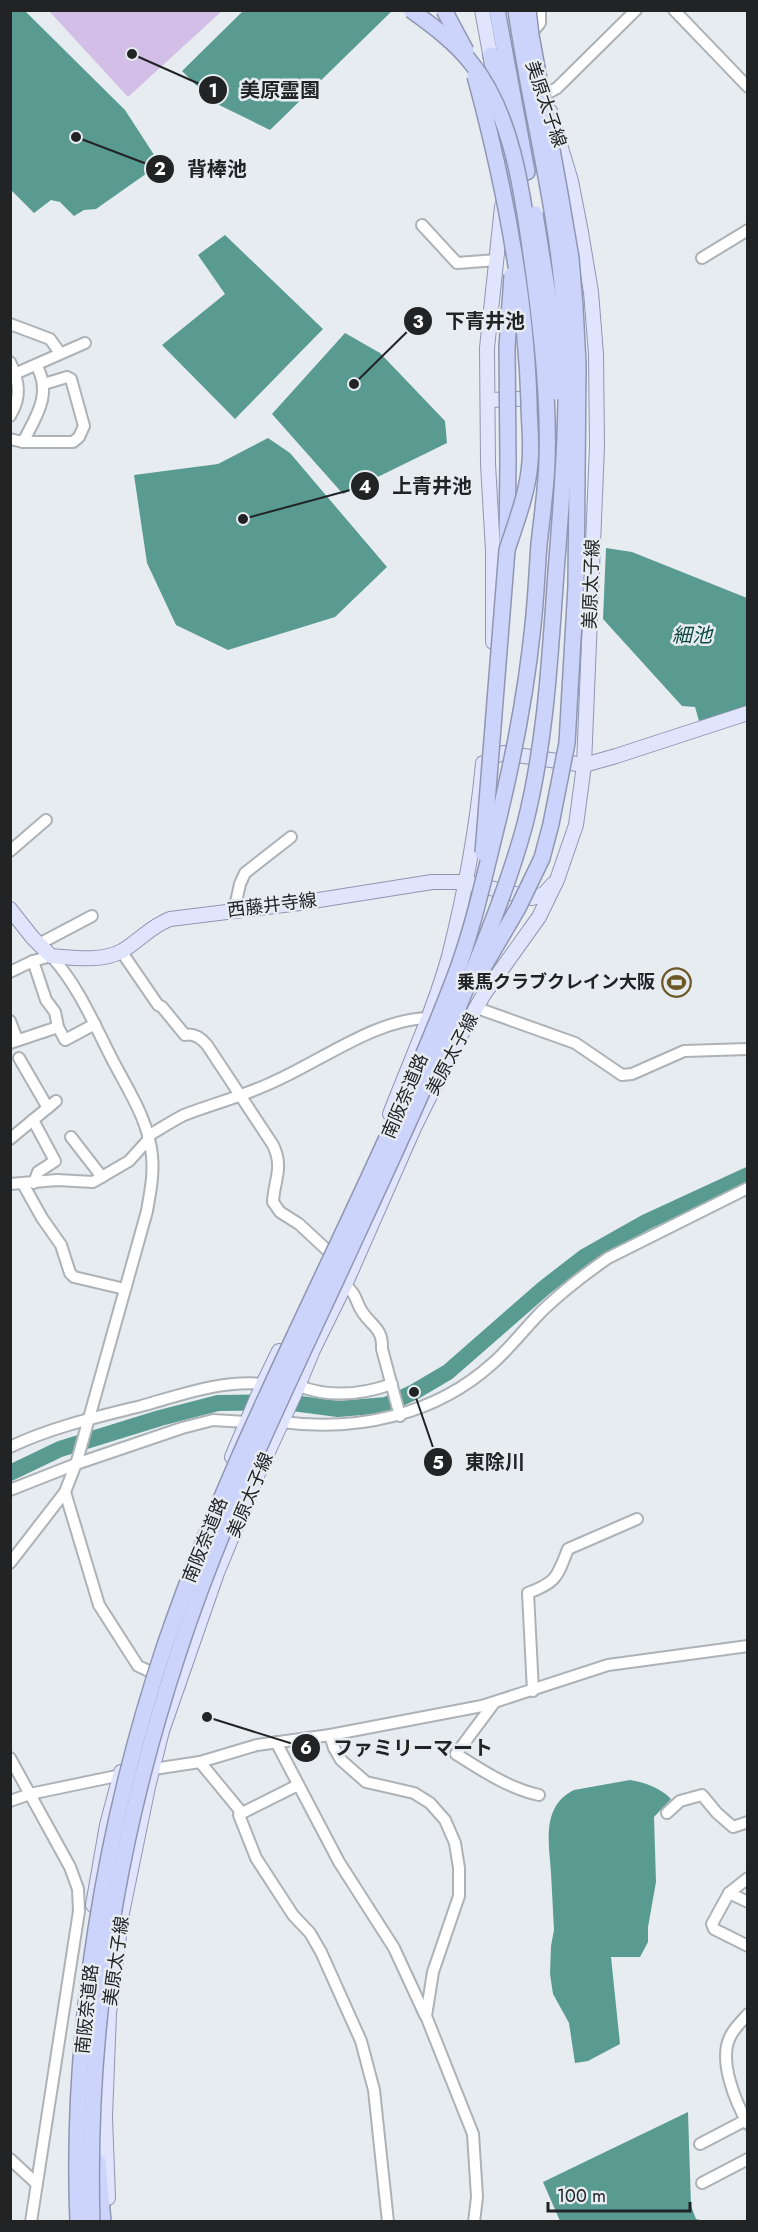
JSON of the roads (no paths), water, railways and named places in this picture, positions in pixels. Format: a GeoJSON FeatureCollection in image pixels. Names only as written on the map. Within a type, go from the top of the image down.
{"type":"FeatureCollection","features":[{"type":"Feature","properties":{"kind":"highway"},"geometry":{"type":"LineString","coordinates":[[411,10],[447,38],[464,55],[480,75],[497,105],[524,210],[542,339],[547,461],[532,631],[507,786],[479,898]]}},
{"type":"Feature","properties":{"kind":"highway"},"geometry":{"type":"LineString","coordinates":[[444,10],[465,48],[485,111],[510,227],[520,292],[528,377],[530,461],[525,492],[507,550]]}},
{"type":"Feature","properties":{"kind":"highway"},"geometry":{"type":"LineString","coordinates":[[497,10],[551,314],[556,365],[560,525]]}},
{"type":"Feature","properties":{"kind":"highway"},"geometry":{"type":"LineString","coordinates":[[457,1011],[496,913],[526,817],[544,715],[564,461],[567,368],[564,305],[557,242],[514,10]]}},
{"type":"Feature","properties":{"kind":"highway"},"geometry":{"type":"LineString","coordinates":[[457,1011],[518,908],[542,858],[567,743],[576,586],[578,364],[575,307],[565,223],[528,10]]}},
{"type":"Feature","properties":{"kind":"highway"},"geometry":{"type":"LineString","coordinates":[[479,898],[507,550],[507,347],[515,233],[505,119],[491,55]]}},
{"type":"Feature","properties":{"kind":"highway","name":"南阪奈道路"},"geometry":{"type":"LineString","coordinates":[[73,2222],[85,2010],[97,1923],[121,1804],[141,1724],[193,1569],[228,1484],[410,1086],[456,976],[479,898]]}},
{"type":"Feature","properties":{"kind":"highway","name":"南阪奈道路"},"geometry":{"type":"LineString","coordinates":[[92,2222],[90,2171],[96,2054],[113,1909],[134,1809],[155,1728],[178,1652],[239,1493],[420,1098],[457,1011]]}},
{"type":"Feature","properties":{"kind":"highway"},"geometry":{"type":"LineString","coordinates":[[96,2054],[97,2142],[103,2222]]}},
{"type":"Feature","properties":{"kind":"main road","name":"美原太子線"},"geometry":{"type":"LineString","coordinates":[[73,2222],[82,1984],[107,1825],[149,1671],[189,1561],[262,1385],[381,1136],[428,1018],[448,957],[465,882],[483,772],[494,635],[493,551],[488,464],[488,348],[502,205],[501,163],[491,55],[482,10]]}},
{"type":"Feature","properties":{"kind":"main road","name":"美原太子線"},"geometry":{"type":"LineString","coordinates":[[110,2222],[105,2117],[109,2013],[122,1913],[162,1731],[217,1573],[257,1476],[414,1128],[454,1047],[477,1008],[539,917],[556,880],[576,825],[584,765],[598,397],[591,292],[571,181],[514,10]]}},
{"type":"Feature","properties":{"kind":"main road"},"geometry":{"type":"LineString","coordinates":[[488,400],[598,397]]}},
{"type":"Feature","properties":{"kind":"main road"},"geometry":{"type":"LineString","coordinates":[[483,772],[494,756],[504,753],[584,765],[747,713]]}},
{"type":"Feature","properties":{"kind":"main road","name":"西藤井寺線"},"geometry":{"type":"LineString","coordinates":[[51,956],[91,958],[121,951],[157,924],[170,919],[300,903],[432,882],[465,882],[532,898],[544,894],[556,880]]}},
{"type":"Feature","properties":{"kind":"main road"},"geometry":{"type":"LineString","coordinates":[[10,909],[39,945],[51,956]]}},
{"type":"Feature","properties":{"kind":"street"},"geometry":{"type":"LineString","coordinates":[[521,34],[536,28],[540,23],[540,10]]}},
{"type":"Feature","properties":{"kind":"street"},"geometry":{"type":"LineString","coordinates":[[544,95],[556,88],[636,10]]}},
{"type":"Feature","properties":{"kind":"street"},"geometry":{"type":"LineString","coordinates":[[674,10],[747,87]]}},
{"type":"Feature","properties":{"kind":"street"},"geometry":{"type":"LineString","coordinates":[[422,225],[457,263],[497,260]]}},
{"type":"Feature","properties":{"kind":"street"},"geometry":{"type":"LineString","coordinates":[[702,258],[747,230]]}},
{"type":"Feature","properties":{"kind":"street"},"geometry":{"type":"LineString","coordinates":[[10,324],[50,339],[60,353]]}},
{"type":"Feature","properties":{"kind":"street"},"geometry":{"type":"LineString","coordinates":[[13,375],[85,343]]}},
{"type":"Feature","properties":{"kind":"street"},"geometry":{"type":"LineString","coordinates":[[10,362],[19,395],[10,416]]}},
{"type":"Feature","properties":{"kind":"street"},"geometry":{"type":"LineString","coordinates":[[23,442],[40,410],[44,384],[36,365]]}},
{"type":"Feature","properties":{"kind":"street"},"geometry":{"type":"LineString","coordinates":[[10,439],[23,442],[74,442],[82,433],[84,426],[71,379],[67,377],[44,384]]}},
{"type":"Feature","properties":{"kind":"street"},"geometry":{"type":"LineString","coordinates":[[10,851],[46,820]]}},
{"type":"Feature","properties":{"kind":"street"},"geometry":{"type":"LineString","coordinates":[[234,910],[245,873],[291,837]]}},
{"type":"Feature","properties":{"kind":"street"},"geometry":{"type":"LineString","coordinates":[[39,945],[92,916]]}},
{"type":"Feature","properties":{"kind":"street"},"geometry":{"type":"LineString","coordinates":[[121,951],[158,1005],[185,1035],[197,1036],[207,1045],[278,1155],[279,1174],[273,1202],[280,1212],[299,1224],[328,1251]]}},
{"type":"Feature","properties":{"kind":"street"},"geometry":{"type":"LineString","coordinates":[[10,972],[33,961],[51,956],[64,971],[95,1024],[135,1103],[149,1138],[153,1180],[147,1211],[77,1462],[65,1492],[10,1563]]}},
{"type":"Feature","properties":{"kind":"street"},"geometry":{"type":"LineString","coordinates":[[33,961],[46,1000],[55,1012],[58,1028],[65,1040],[95,1024]]}},
{"type":"Feature","properties":{"kind":"street"},"geometry":{"type":"LineString","coordinates":[[477,1008],[575,1043],[622,1075],[632,1074],[684,1051],[747,1049]]}},
{"type":"Feature","properties":{"kind":"street"},"geometry":{"type":"LineString","coordinates":[[10,1184],[57,1180],[93,1182],[129,1161],[149,1138],[182,1116],[241,1097],[312,1063],[369,1032],[410,1018],[428,1018]]}},
{"type":"Feature","properties":{"kind":"street"},"geometry":{"type":"LineString","coordinates":[[10,1021],[14,1041],[58,1028]]}},
{"type":"Feature","properties":{"kind":"street"},"geometry":{"type":"LineString","coordinates":[[10,1139],[52,1104],[18,1058]]}},
{"type":"Feature","properties":{"kind":"street"},"geometry":{"type":"LineString","coordinates":[[28,1184],[38,1172],[55,1161],[33,1120]]}},
{"type":"Feature","properties":{"kind":"street"},"geometry":{"type":"LineString","coordinates":[[71,1137],[102,1177]]}},
{"type":"Feature","properties":{"kind":"street"},"geometry":{"type":"LineString","coordinates":[[28,1184],[42,1218],[61,1245],[70,1273],[74,1277],[124,1289]]}},
{"type":"Feature","properties":{"kind":"street"},"geometry":{"type":"LineString","coordinates":[[284,1419],[302,1425],[356,1423],[400,1416],[433,1403],[476,1377],[493,1363],[556,1298],[608,1258],[747,1188]]}},
{"type":"Feature","properties":{"kind":"street"},"geometry":{"type":"LineString","coordinates":[[345,1285],[354,1292],[363,1313],[375,1324],[383,1339],[382,1349],[400,1416]]}},
{"type":"Feature","properties":{"kind":"street"},"geometry":{"type":"LineString","coordinates":[[10,1447],[31,1437],[88,1424],[224,1384],[262,1385]]}},
{"type":"Feature","properties":{"kind":"street"},"geometry":{"type":"LineString","coordinates":[[298,1389],[317,1393],[370,1392],[392,1384]]}},
{"type":"Feature","properties":{"kind":"street"},"geometry":{"type":"LineString","coordinates":[[10,1490],[77,1462],[148,1438],[213,1420],[248,1419]]}},
{"type":"Feature","properties":{"kind":"street"},"geometry":{"type":"LineString","coordinates":[[65,1492],[99,1605],[138,1666],[149,1671]]}},
{"type":"Feature","properties":{"kind":"street"},"geometry":{"type":"LineString","coordinates":[[533,1690],[528,1593],[554,1580],[568,1549],[637,1519]]}},
{"type":"Feature","properties":{"kind":"street"},"geometry":{"type":"LineString","coordinates":[[10,1801],[30,1794],[120,1775],[200,1762],[257,1745],[330,1735],[495,1702],[608,1665],[747,1646]]}},
{"type":"Feature","properties":{"kind":"street"},"geometry":{"type":"LineString","coordinates":[[495,1702],[456,1754],[495,1779],[522,1791],[539,1795]]}},
{"type":"Feature","properties":{"kind":"street"},"geometry":{"type":"LineString","coordinates":[[330,1735],[341,1760],[366,1782],[414,1793],[430,1803],[445,1820],[455,1843],[459,1868],[459,1896],[433,1972],[426,2016]]}},
{"type":"Feature","properties":{"kind":"street"},"geometry":{"type":"LineString","coordinates":[[276,1742],[339,1862],[394,1948],[426,2016],[472,2134],[477,2197],[474,2222]]}},
{"type":"Feature","properties":{"kind":"street"},"geometry":{"type":"LineString","coordinates":[[10,1758],[70,1867],[78,1889],[79,1911],[30,2222]]}},
{"type":"Feature","properties":{"kind":"street"},"geometry":{"type":"LineString","coordinates":[[200,1762],[242,1813]]}},
{"type":"Feature","properties":{"kind":"street"},"geometry":{"type":"LineString","coordinates":[[298,1785],[239,1815],[256,1858],[293,1915],[310,1933],[321,1952],[361,2041],[374,2090],[388,2222]]}},
{"type":"Feature","properties":{"kind":"street"},"geometry":{"type":"LineString","coordinates":[[667,1813],[680,1801],[702,1795],[733,1827],[747,1822]]}},
{"type":"Feature","properties":{"kind":"street"},"geometry":{"type":"LineString","coordinates":[[747,1878],[729,1893],[712,1924],[714,1929],[747,1946]]}},
{"type":"Feature","properties":{"kind":"street"},"geometry":{"type":"LineString","coordinates":[[729,1893],[747,1902]]}},
{"type":"Feature","properties":{"kind":"street"},"geometry":{"type":"LineString","coordinates":[[700,2144],[746,2122],[734,2098],[727,2046],[747,2013]]}},
{"type":"Feature","properties":{"kind":"street"},"geometry":{"type":"LineString","coordinates":[[10,2159],[37,2184]]}},
{"type":"Feature","properties":{"kind":"street"},"geometry":{"type":"LineString","coordinates":[[702,2183],[747,2159]]}},
{"type":"Feature","properties":{"kind":"water"},"geometry":{"type":"Polygon","coordinates":[[[10,11],[25,11],[125,110],[160,164],[96,209],[84,210],[74,216],[60,202],[51,200],[34,213],[11,190],[10,11]]]}},
{"type":"Feature","properties":{"kind":"water"},"geometry":{"type":"Polygon","coordinates":[[[243,11],[392,11],[270,130],[213,102],[182,71],[243,11]]]}},
{"type":"Feature","properties":{"kind":"water"},"geometry":{"type":"Polygon","coordinates":[[[225,235],[323,329],[235,419],[162,345],[225,294],[198,255],[225,235]]]}},
{"type":"Feature","properties":{"kind":"water"},"geometry":{"type":"Polygon","coordinates":[[[345,333],[380,353],[445,421],[447,443],[343,494],[272,414],[345,333]]]}},
{"type":"Feature","properties":{"kind":"water"},"geometry":{"type":"Polygon","coordinates":[[[268,438],[290,453],[387,567],[335,617],[228,650],[176,625],[147,563],[134,475],[218,464],[268,438]]]}},
{"type":"Feature","properties":{"kind":"water","name":"細池"},"geometry":{"type":"Polygon","coordinates":[[[606,548],[632,552],[747,598],[747,706],[699,721],[695,707],[682,706],[603,619],[606,548]]]}},
{"type":"Feature","properties":{"kind":"water"},"geometry":{"type":"Polygon","coordinates":[[[630,1780],[652,1786],[671,1799],[654,1817],[656,1882],[648,1927],[648,1942],[640,1957],[611,1957],[620,2044],[588,2061],[575,2063],[569,2023],[553,1994],[550,1974],[554,1930],[549,1826],[556,1805],[574,1790],[630,1780]]]}},
{"type":"Feature","properties":{"kind":"water"},"geometry":{"type":"Polygon","coordinates":[[[688,2112],[691,2206],[696,2219],[705,2221],[560,2221],[543,2182],[688,2112]]]}},
{"type":"Feature","properties":{"kind":"waterway"},"geometry":{"type":"LineString","coordinates":[[10,1473],[60,1449],[160,1418],[218,1403],[285,1402],[338,1409],[386,1405],[448,1372],[544,1288],[584,1257],[646,1222],[748,1175]]}},
{"type":"Feature","properties":{"kind":"place","name":"美原霊園"},"geometry":{"type":"Point","coordinates":[132,54]}},
{"type":"Feature","properties":{"kind":"place","name":"背棒池"},"geometry":{"type":"Point","coordinates":[76,137]}},
{"type":"Feature","properties":{"kind":"place","name":"下青井池"},"geometry":{"type":"Point","coordinates":[354,384]}},
{"type":"Feature","properties":{"kind":"place","name":"上青井池"},"geometry":{"type":"Point","coordinates":[243,519]}},
{"type":"Feature","properties":{"kind":"place","name":"乗馬クラブクレイン大阪"},"geometry":{"type":"Point","coordinates":[676,982]}},
{"type":"Feature","properties":{"kind":"place","name":"東除川"},"geometry":{"type":"Point","coordinates":[414,1392]}},
{"type":"Feature","properties":{"kind":"place","name":"ファミリーマート"},"geometry":{"type":"Point","coordinates":[207,1717]}}]}
